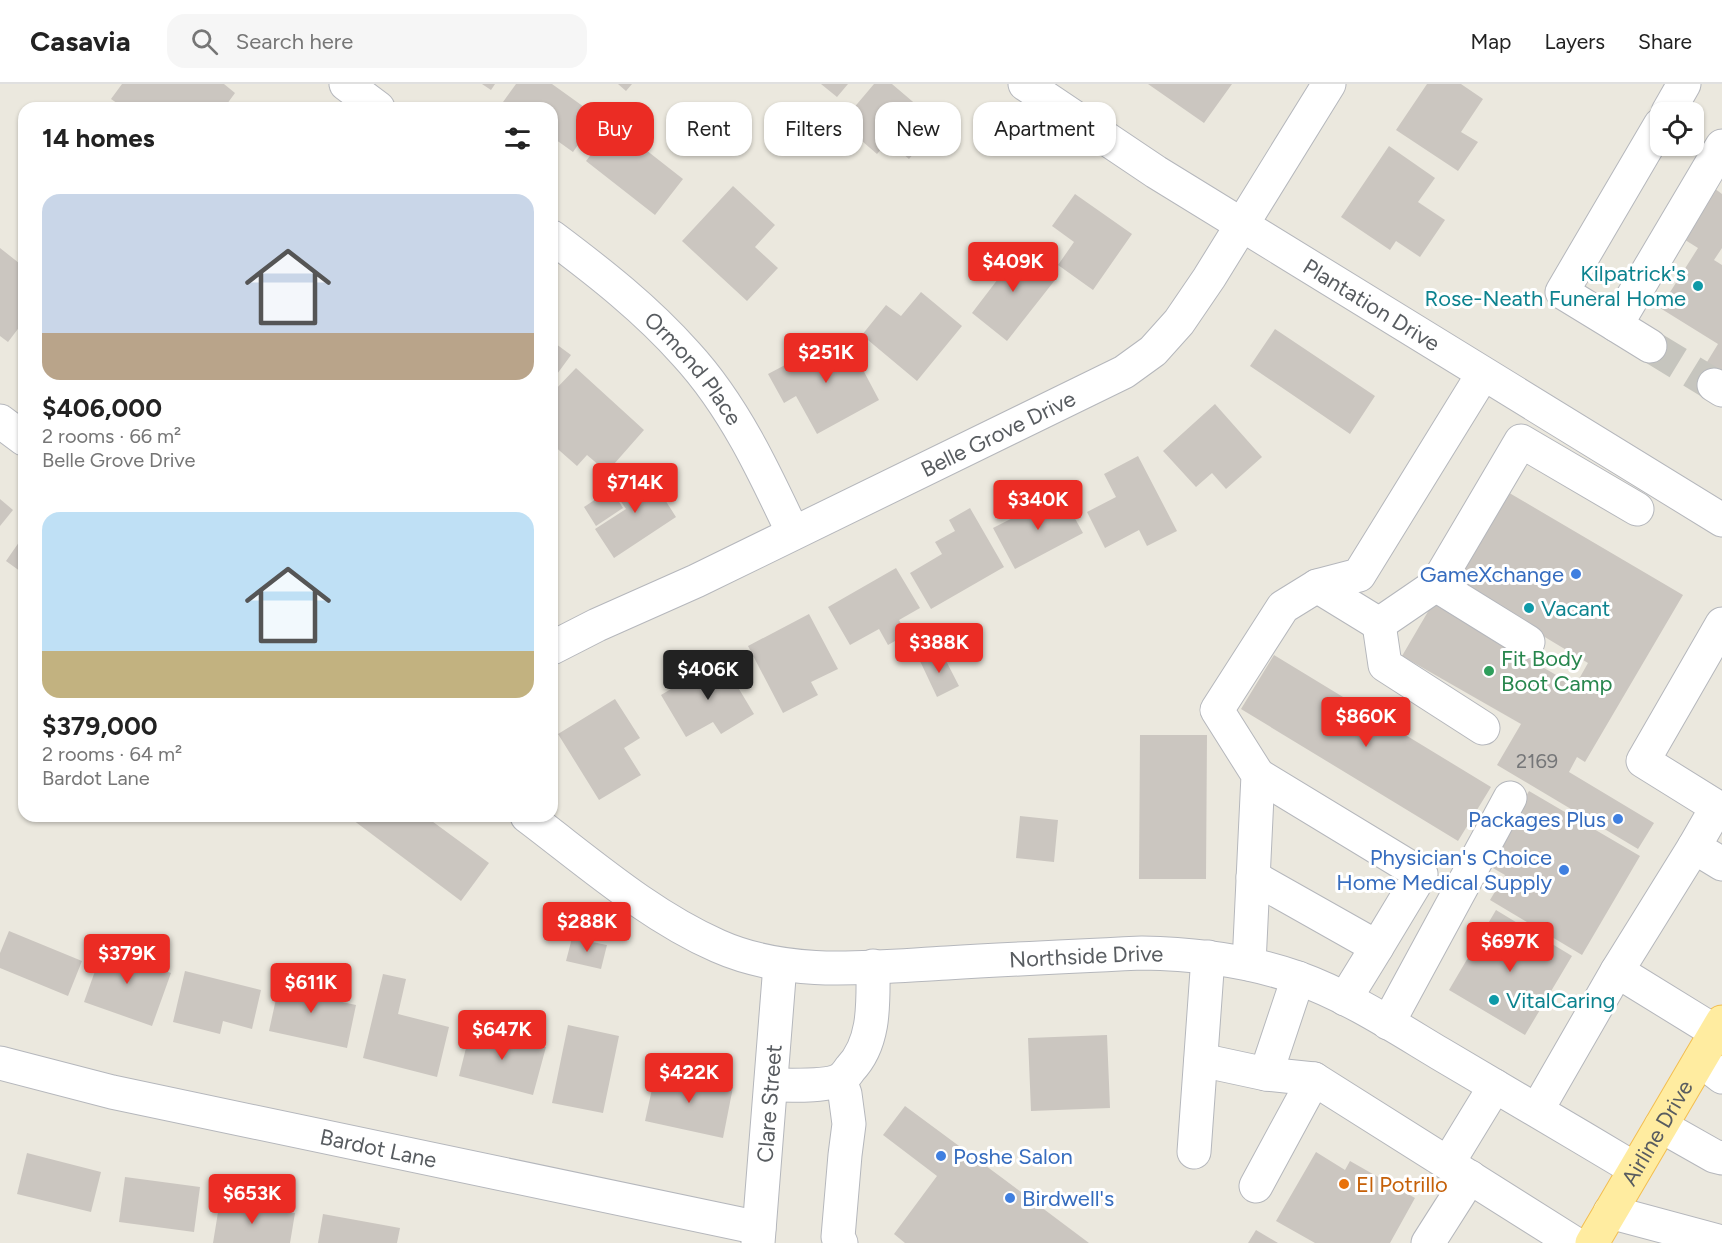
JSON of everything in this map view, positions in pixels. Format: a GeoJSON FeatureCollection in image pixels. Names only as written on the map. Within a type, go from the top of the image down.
{"type":"FeatureCollection","features":[{"type":"Feature","properties":{"kind":"main road","name":"Airline Drive"},"geometry":{"type":"LineString","coordinates":[[1592,1243],[1661,1126],[1711,1069],[1719,1027]]}},
{"type":"Feature","properties":{"kind":"street"},"geometry":{"type":"LineString","coordinates":[[346,84],[370,102]]}},
{"type":"Feature","properties":{"kind":"street","name":"Plantation Drive"},"geometry":{"type":"LineString","coordinates":[[1025,84],[1156,172],[1722,520]]}},
{"type":"Feature","properties":{"kind":"street","name":"Belle Grove Drive"},"geometry":{"type":"LineString","coordinates":[[558,645],[696,581],[1124,372],[1153,351],[1179,322],[1329,84]]}},
{"type":"Feature","properties":{"kind":"street"},"geometry":{"type":"LineString","coordinates":[[1674,102],[1684,84]]}},
{"type":"Feature","properties":{"kind":"street"},"geometry":{"type":"LineString","coordinates":[[1650,142],[1562,292],[1650,346]]}},
{"type":"Feature","properties":{"kind":"street"},"geometry":{"type":"LineString","coordinates":[[1616,325],[1722,146]]}},
{"type":"Feature","properties":{"kind":"street","name":"Ormond Place"},"geometry":{"type":"LineString","coordinates":[[558,242],[633,300],[687,355],[729,411],[765,473],[793,533]]}},
{"type":"Feature","properties":{"kind":"street"},"geometry":{"type":"LineString","coordinates":[[1345,999],[1421,874],[1258,775],[1217,710],[1283,607],[1317,586],[1359,576],[1483,374]]}},
{"type":"Feature","properties":{"kind":"street"},"geometry":{"type":"LineString","coordinates":[[0,421],[18,434]]}},
{"type":"Feature","properties":{"kind":"street"},"geometry":{"type":"LineString","coordinates":[[1379,624],[1436,585],[1521,441],[1637,510]]}},
{"type":"Feature","properties":{"kind":"street"},"geometry":{"type":"LineString","coordinates":[[1591,481],[1609,450]]}},
{"type":"Feature","properties":{"kind":"street"},"geometry":{"type":"LineString","coordinates":[[1436,585],[1528,642]]}},
{"type":"Feature","properties":{"kind":"street"},"geometry":{"type":"LineString","coordinates":[[1317,586],[1379,624]]}},
{"type":"Feature","properties":{"kind":"street"},"geometry":{"type":"LineString","coordinates":[[1379,624],[1385,665],[1483,728]]}},
{"type":"Feature","properties":{"kind":"street"},"geometry":{"type":"LineString","coordinates":[[1537,1110],[1617,971],[1694,847],[1719,802],[1643,761],[1714,659],[1722,624]]}},
{"type":"Feature","properties":{"kind":"street"},"geometry":{"type":"LineString","coordinates":[[1248,964],[1258,775]]}},
{"type":"Feature","properties":{"kind":"street"},"geometry":{"type":"LineString","coordinates":[[1388,1023],[1510,798]]}},
{"type":"Feature","properties":{"kind":"street","name":"Northside Drive"},"geometry":{"type":"LineString","coordinates":[[535,822],[681,928],[720,947],[751,958],[780,964],[811,968],[1177,953],[1248,964],[1298,978],[1345,999],[1388,1023],[1635,1169]]}},
{"type":"Feature","properties":{"kind":"street"},"geometry":{"type":"LineString","coordinates":[[1694,847],[1722,864]]}},
{"type":"Feature","properties":{"kind":"street"},"geometry":{"type":"LineString","coordinates":[[1253,877],[1377,947]]}},
{"type":"Feature","properties":{"kind":"street"},"geometry":{"type":"LineString","coordinates":[[1194,1152],[1208,957]]}},
{"type":"Feature","properties":{"kind":"street","name":"Clare Street"},"geometry":{"type":"LineString","coordinates":[[758,1236],[780,964]]}},
{"type":"Feature","properties":{"kind":"street"},"geometry":{"type":"LineString","coordinates":[[771,1085],[806,1085],[840,1080],[855,1064],[866,1045],[873,1012],[873,966]]}},
{"type":"Feature","properties":{"kind":"street"},"geometry":{"type":"LineString","coordinates":[[1617,971],[1719,1027]]}},
{"type":"Feature","properties":{"kind":"street"},"geometry":{"type":"LineString","coordinates":[[1266,1074],[1298,978]]}},
{"type":"Feature","properties":{"kind":"street"},"geometry":{"type":"LineString","coordinates":[[1201,1060],[1266,1074],[1314,1078],[1574,1243]]}},
{"type":"Feature","properties":{"kind":"street","name":"Bardot Lane"},"geometry":{"type":"LineString","coordinates":[[0,1063],[112,1092],[758,1236]]}},
{"type":"Feature","properties":{"kind":"street"},"geometry":{"type":"LineString","coordinates":[[1256,1186],[1314,1078]]}},
{"type":"Feature","properties":{"kind":"street"},"geometry":{"type":"LineString","coordinates":[[840,1080],[845,1094],[849,1124],[838,1237],[841,1243]]}},
{"type":"Feature","properties":{"kind":"street"},"geometry":{"type":"LineString","coordinates":[[1428,1243],[1495,1086]]}},
{"type":"Feature","properties":{"kind":"street"},"geometry":{"type":"LineString","coordinates":[[1661,1126],[1714,1156],[1722,1158]]}},
{"type":"Feature","properties":{"kind":"street"},"geometry":{"type":"LineString","coordinates":[[1610,1212],[1722,1242]]}},
{"type":"Feature","properties":{"kind":"building"},"geometry":{"type":"Polygon","coordinates":[[[122,84],[224,84],[235,93],[228,102],[115,102],[111,99],[122,84]]]}},
{"type":"Feature","properties":{"kind":"building"},"geometry":{"type":"Polygon","coordinates":[[[482,84],[495,84],[491,90],[482,84]]]}},
{"type":"Feature","properties":{"kind":"building"},"geometry":{"type":"Polygon","coordinates":[[[516,84],[552,84],[577,102],[576,148],[573,152],[558,141],[558,102],[503,102],[516,84]]]}},
{"type":"Feature","properties":{"kind":"building"},"geometry":{"type":"Polygon","coordinates":[[[618,84],[632,84],[626,91],[618,84]]]}},
{"type":"Feature","properties":{"kind":"building"},"geometry":{"type":"Polygon","coordinates":[[[821,84],[848,84],[837,97],[821,84]]]}},
{"type":"Feature","properties":{"kind":"building"},"geometry":{"type":"Polygon","coordinates":[[[874,84],[892,84],[913,102],[875,102],[875,152],[863,142],[863,102],[859,102],[874,84]]]}},
{"type":"Feature","properties":{"kind":"building"},"geometry":{"type":"Polygon","coordinates":[[[1148,84],[1232,84],[1204,123],[1148,84]]]}},
{"type":"Feature","properties":{"kind":"building"},"geometry":{"type":"Polygon","coordinates":[[[1427,84],[1461,84],[1483,99],[1461,132],[1478,142],[1458,171],[1396,130],[1427,84]]]}},
{"type":"Feature","properties":{"kind":"building"},"geometry":{"type":"Polygon","coordinates":[[[1389,146],[1435,178],[1418,202],[1445,220],[1420,257],[1396,241],[1390,250],[1341,217],[1389,146]]]}},
{"type":"Feature","properties":{"kind":"building"},"geometry":{"type":"Polygon","coordinates":[[[590,156],[654,156],[683,179],[655,215],[586,161],[590,156]]]}},
{"type":"Feature","properties":{"kind":"building"},"geometry":{"type":"Polygon","coordinates":[[[733,186],[775,225],[755,247],[778,268],[747,301],[682,241],[733,186]]]}},
{"type":"Feature","properties":{"kind":"building","name":"Kilpatrick's Rose-Neath Funeral Home"},"geometry":{"type":"Polygon","coordinates":[[[1714,188],[1722,194],[1722,248],[1714,260],[1722,265],[1722,372],[1707,362],[1718,344],[1660,308],[1698,248],[1682,238],[1714,188]]]}},
{"type":"Feature","properties":{"kind":"building"},"geometry":{"type":"Polygon","coordinates":[[[1075,194],[1132,234],[1093,290],[1058,265],[1074,242],[1052,226],[1075,194]]]}},
{"type":"Feature","properties":{"kind":"building"},"geometry":{"type":"Polygon","coordinates":[[[1010,244],[1055,280],[1007,341],[972,313],[1001,275],[992,268],[1010,244]]]}},
{"type":"Feature","properties":{"kind":"building"},"geometry":{"type":"Polygon","coordinates":[[[0,248],[18,262],[18,329],[8,342],[0,336],[0,248]]]}},
{"type":"Feature","properties":{"kind":"building"},"geometry":{"type":"Polygon","coordinates":[[[921,292],[962,326],[917,381],[862,335],[886,305],[901,316],[921,292]]]}},
{"type":"Feature","properties":{"kind":"building"},"geometry":{"type":"Polygon","coordinates":[[[1275,329],[1375,396],[1350,434],[1250,366],[1275,329]]]}},
{"type":"Feature","properties":{"kind":"building"},"geometry":{"type":"Polygon","coordinates":[[[844,334],[879,400],[817,434],[796,396],[784,403],[768,374],[844,334]]]}},
{"type":"Feature","properties":{"kind":"building"},"geometry":{"type":"Polygon","coordinates":[[[558,345],[571,355],[558,373],[558,345]]]}},
{"type":"Feature","properties":{"kind":"building"},"geometry":{"type":"Polygon","coordinates":[[[576,368],[644,430],[607,472],[587,455],[577,466],[558,449],[558,387],[576,368]]]}},
{"type":"Feature","properties":{"kind":"building"},"geometry":{"type":"Polygon","coordinates":[[[1215,404],[1262,457],[1226,489],[1212,473],[1196,487],[1163,451],[1215,404]]]}},
{"type":"Feature","properties":{"kind":"building"},"geometry":{"type":"Polygon","coordinates":[[[1138,456],[1177,531],[1147,546],[1139,530],[1105,548],[1087,512],[1116,497],[1104,474],[1138,456]]]}},
{"type":"Feature","properties":{"kind":"building"},"geometry":{"type":"Polygon","coordinates":[[[644,467],[676,517],[614,558],[595,529],[626,509],[612,488],[644,467]]]}},
{"type":"Feature","properties":{"kind":"building"},"geometry":{"type":"Polygon","coordinates":[[[611,489],[623,508],[596,526],[584,507],[611,489]]]}},
{"type":"Feature","properties":{"kind":"building"},"geometry":{"type":"Polygon","coordinates":[[[1506,491],[1683,595],[1585,762],[1577,757],[1569,772],[1654,823],[1638,849],[1497,765],[1521,724],[1402,656],[1433,603],[1575,686],[1588,663],[1453,582],[1506,491]]]}},
{"type":"Feature","properties":{"kind":"building"},"geometry":{"type":"Polygon","coordinates":[[[1061,493],[1083,533],[1015,569],[993,528],[1061,493]]]}},
{"type":"Feature","properties":{"kind":"building"},"geometry":{"type":"Polygon","coordinates":[[[0,499],[13,510],[0,526],[0,499]]]}},
{"type":"Feature","properties":{"kind":"building"},"geometry":{"type":"Polygon","coordinates":[[[970,508],[1004,567],[931,609],[910,573],[942,554],[935,542],[955,531],[949,520],[970,508]]]}},
{"type":"Feature","properties":{"kind":"building"},"geometry":{"type":"Polygon","coordinates":[[[18,544],[18,570],[6,561],[18,544]]]}},
{"type":"Feature","properties":{"kind":"building"},"geometry":{"type":"Polygon","coordinates":[[[896,568],[920,608],[899,620],[907,634],[888,645],[879,629],[850,645],[828,607],[896,568]]]}},
{"type":"Feature","properties":{"kind":"building"},"geometry":{"type":"Polygon","coordinates":[[[809,614],[838,669],[811,682],[818,695],[783,713],[748,646],[809,614]]]}},
{"type":"Feature","properties":{"kind":"building"},"geometry":{"type":"Polygon","coordinates":[[[941,651],[959,686],[937,697],[920,661],[941,651]]]}},
{"type":"Feature","properties":{"kind":"building"},"geometry":{"type":"Polygon","coordinates":[[[1274,655],[1491,787],[1458,841],[1241,709],[1274,655]]]}},
{"type":"Feature","properties":{"kind":"building"},"geometry":{"type":"Polygon","coordinates":[[[721,659],[754,714],[721,734],[713,722],[686,737],[661,695],[721,659]]]}},
{"type":"Feature","properties":{"kind":"building"},"geometry":{"type":"Polygon","coordinates":[[[615,699],[640,738],[624,748],[641,775],[599,800],[558,734],[615,699]]]}},
{"type":"Feature","properties":{"kind":"building"},"geometry":{"type":"Polygon","coordinates":[[[1140,735],[1207,735],[1206,879],[1139,879],[1140,735]]]}},
{"type":"Feature","properties":{"kind":"building","name":"Physician's Choice Home Medical Supply"},"geometry":{"type":"Polygon","coordinates":[[[1529,791],[1640,856],[1582,955],[1490,900],[1505,875],[1486,864],[1529,791]]]}},
{"type":"Feature","properties":{"kind":"building"},"geometry":{"type":"Polygon","coordinates":[[[1020,816],[1058,820],[1054,862],[1016,858],[1020,816]]]}},
{"type":"Feature","properties":{"kind":"building"},"geometry":{"type":"Polygon","coordinates":[[[356,822],[433,822],[489,863],[461,901],[356,822]]]}},
{"type":"Feature","properties":{"kind":"building"},"geometry":{"type":"Polygon","coordinates":[[[1496,910],[1572,956],[1525,1035],[1449,990],[1496,910]]]}},
{"type":"Feature","properties":{"kind":"building"},"geometry":{"type":"Polygon","coordinates":[[[9,931],[82,961],[68,996],[0,968],[0,953],[9,931]]]}},
{"type":"Feature","properties":{"kind":"building"},"geometry":{"type":"Polygon","coordinates":[[[572,938],[607,945],[601,969],[566,961],[572,938]]]}},
{"type":"Feature","properties":{"kind":"building"},"geometry":{"type":"Polygon","coordinates":[[[105,943],[148,958],[146,964],[171,973],[152,1026],[84,1002],[105,943]]]}},
{"type":"Feature","properties":{"kind":"building"},"geometry":{"type":"Polygon","coordinates":[[[185,971],[261,990],[252,1029],[223,1021],[220,1034],[173,1022],[185,971]]]}},
{"type":"Feature","properties":{"kind":"building"},"geometry":{"type":"Polygon","coordinates":[[[383,974],[406,979],[398,1014],[449,1027],[437,1077],[363,1058],[383,974]]]}},
{"type":"Feature","properties":{"kind":"building"},"geometry":{"type":"Polygon","coordinates":[[[281,976],[317,984],[314,996],[356,1005],[347,1048],[269,1031],[281,976]]]}},
{"type":"Feature","properties":{"kind":"building"},"geometry":{"type":"Polygon","coordinates":[[[568,1025],[619,1036],[603,1113],[552,1103],[568,1025]]]}},
{"type":"Feature","properties":{"kind":"building"},"geometry":{"type":"Polygon","coordinates":[[[471,1028],[546,1047],[533,1095],[459,1076],[471,1028]]]}},
{"type":"Feature","properties":{"kind":"building"},"geometry":{"type":"Polygon","coordinates":[[[1107,1035],[1110,1108],[1031,1111],[1028,1038],[1107,1035]]]}},
{"type":"Feature","properties":{"kind":"building"},"geometry":{"type":"Polygon","coordinates":[[[656,1071],[733,1087],[723,1138],[645,1121],[656,1071]]]}},
{"type":"Feature","properties":{"kind":"building","name":"Poshe Salon"},"geometry":{"type":"Polygon","coordinates":[[[905,1106],[1089,1243],[905,1243],[894,1234],[937,1176],[883,1135],[905,1106]]]}},
{"type":"Feature","properties":{"kind":"building","name":"El Potrillo"},"geometry":{"type":"Polygon","coordinates":[[[1316,1152],[1345,1170],[1350,1161],[1415,1198],[1390,1243],[1315,1243],[1276,1221],[1316,1152]]]}},
{"type":"Feature","properties":{"kind":"building"},"geometry":{"type":"Polygon","coordinates":[[[27,1153],[101,1172],[91,1212],[17,1194],[27,1153]]]}},
{"type":"Feature","properties":{"kind":"building"},"geometry":{"type":"Polygon","coordinates":[[[125,1177],[200,1187],[194,1232],[119,1222],[125,1177]]]}},
{"type":"Feature","properties":{"kind":"building"},"geometry":{"type":"Polygon","coordinates":[[[220,1200],[295,1213],[290,1243],[213,1243],[220,1200]]]}},
{"type":"Feature","properties":{"kind":"building"},"geometry":{"type":"Polygon","coordinates":[[[323,1214],[400,1228],[397,1243],[318,1243],[323,1214]]]}},
{"type":"Feature","properties":{"kind":"building"},"geometry":{"type":"Polygon","coordinates":[[[1256,1230],[1278,1243],[1248,1243],[1256,1230]]]}},
{"type":"Feature","properties":{"kind":"tunnel"},"geometry":{"type":"LineString","coordinates":[[1650,346],[1714,385]]}},
{"type":"Feature","properties":{"kind":"place","name":"Kilpatrick's Rose-Neath Funeral Home"},"geometry":{"type":"Point","coordinates":[1698,286]}},
{"type":"Feature","properties":{"kind":"place","name":"GameXchange"},"geometry":{"type":"Point","coordinates":[1576,574]}},
{"type":"Feature","properties":{"kind":"place","name":"Vacant"},"geometry":{"type":"Point","coordinates":[1529,608]}},
{"type":"Feature","properties":{"kind":"place","name":"Fit Body Boot Camp"},"geometry":{"type":"Point","coordinates":[1489,671]}},
{"type":"Feature","properties":{"kind":"place","name":"Packages Plus"},"geometry":{"type":"Point","coordinates":[1618,819]}},
{"type":"Feature","properties":{"kind":"place","name":"Physician's Choice Home Medical Supply"},"geometry":{"type":"Point","coordinates":[1564,870]}},
{"type":"Feature","properties":{"kind":"place","name":"VitalCaring"},"geometry":{"type":"Point","coordinates":[1494,1000]}},
{"type":"Feature","properties":{"kind":"place","name":"Poshe Salon"},"geometry":{"type":"Point","coordinates":[941,1156]}},
{"type":"Feature","properties":{"kind":"place","name":"El Potrillo"},"geometry":{"type":"Point","coordinates":[1344,1184]}},
{"type":"Feature","properties":{"kind":"place","name":"Birdwell's"},"geometry":{"type":"Point","coordinates":[1010,1198]}}]}
